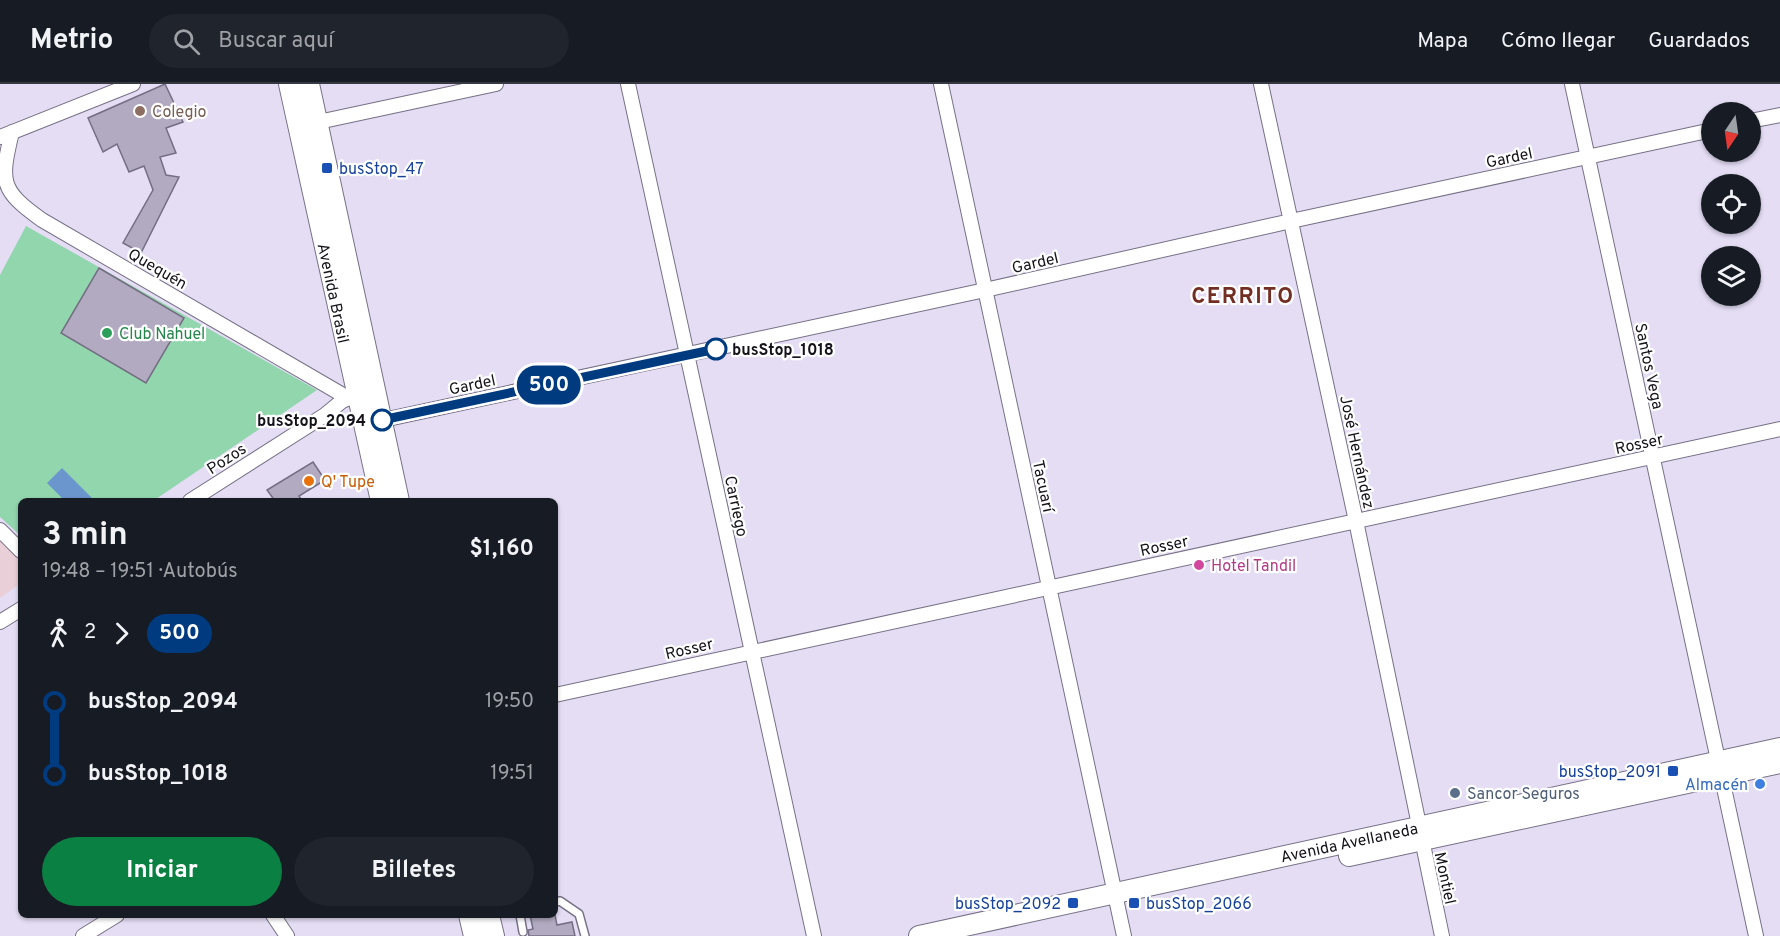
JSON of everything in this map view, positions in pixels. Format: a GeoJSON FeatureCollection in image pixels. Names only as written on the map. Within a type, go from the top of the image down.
{"type":"FeatureCollection","features":[{"type":"Feature","properties":{"kind":"main road","name":"Avenida Brasil"},"geometry":{"type":"LineString","coordinates":[[289,84],[360,395],[373,422],[398,498]]}},
{"type":"Feature","properties":{"kind":"main road","name":"Avenida Brasil"},"geometry":{"type":"LineString","coordinates":[[309,84],[318,122],[360,395]]}},
{"type":"Feature","properties":{"kind":"main road","name":"Avenida Brasil"},"geometry":{"type":"LineString","coordinates":[[373,422],[381,498]]}},
{"type":"Feature","properties":{"kind":"main road","name":"Avenida Avellaneda"},"geometry":{"type":"LineString","coordinates":[[1720,769],[1780,748]]}},
{"type":"Feature","properties":{"kind":"main road","name":"Avenida Avellaneda"},"geometry":{"type":"LineString","coordinates":[[919,936],[1116,900],[1720,769],[1780,763]]}},
{"type":"Feature","properties":{"kind":"main road","name":"Avenida Avellaneda"},"geometry":{"type":"LineString","coordinates":[[980,936],[1116,900]]}},
{"type":"Feature","properties":{"kind":"main road"},"geometry":{"type":"LineString","coordinates":[[470,918],[474,936]]}},
{"type":"Feature","properties":{"kind":"street"},"geometry":{"type":"LineString","coordinates":[[6,135],[133,84]]}},
{"type":"Feature","properties":{"kind":"street"},"geometry":{"type":"LineString","coordinates":[[298,126],[496,84]]}},
{"type":"Feature","properties":{"kind":"street","name":"Carriego"},"geometry":{"type":"LineString","coordinates":[[628,84],[814,936]]}},
{"type":"Feature","properties":{"kind":"street","name":"Tacuarí"},"geometry":{"type":"LineString","coordinates":[[941,84],[1124,936]]}},
{"type":"Feature","properties":{"kind":"street","name":"José Hernández"},"geometry":{"type":"LineString","coordinates":[[1261,84],[1356,521],[1419,834]]}},
{"type":"Feature","properties":{"kind":"street","name":"Santos Vega"},"geometry":{"type":"LineString","coordinates":[[1572,84],[1756,936]]}},
{"type":"Feature","properties":{"kind":"street"},"geometry":{"type":"LineString","coordinates":[[1761,119],[1780,115]]}},
{"type":"Feature","properties":{"kind":"street","name":"Gardel"},"geometry":{"type":"LineString","coordinates":[[373,422],[1701,132]]}},
{"type":"Feature","properties":{"kind":"street","name":"Quequén"},"geometry":{"type":"LineString","coordinates":[[6,135],[4,189],[42,220],[360,395]]}},
{"type":"Feature","properties":{"kind":"street","name":"Pozos"},"geometry":{"type":"LineString","coordinates":[[195,498],[360,395]]}},
{"type":"Feature","properties":{"kind":"street","name":"Rosser"},"geometry":{"type":"LineString","coordinates":[[558,694],[1780,429]]}},
{"type":"Feature","properties":{"kind":"street"},"geometry":{"type":"LineString","coordinates":[[0,530],[18,548]]}},
{"type":"Feature","properties":{"kind":"street"},"geometry":{"type":"LineString","coordinates":[[0,622],[18,611]]}},
{"type":"Feature","properties":{"kind":"street","name":"Montiel"},"geometry":{"type":"LineString","coordinates":[[1419,834],[1442,936]]}},
{"type":"Feature","properties":{"kind":"street"},"geometry":{"type":"LineString","coordinates":[[83,936],[112,918]]}},
{"type":"Feature","properties":{"kind":"street"},"geometry":{"type":"LineString","coordinates":[[275,918],[287,936]]}},
{"type":"Feature","properties":{"kind":"lane"},"geometry":{"type":"LineString","coordinates":[[558,901],[579,914],[585,936]]}},
{"type":"Feature","properties":{"kind":"lane"},"geometry":{"type":"LineString","coordinates":[[521,918],[523,932]]}},
{"type":"Feature","properties":{"kind":"shaded area"},"geometry":{"type":"Polygon","coordinates":[[[0,529],[18,547],[18,585],[0,598],[0,529]]]}},
{"type":"Feature","properties":{"kind":"green space","name":"Club Nahuel"},"geometry":{"type":"Polygon","coordinates":[[[26,226],[317,390],[157,498],[18,498],[18,533],[0,517],[0,275],[26,226]]]}},
{"type":"Feature","properties":{"kind":"water"},"geometry":{"type":"Polygon","coordinates":[[[62,468],[92,498],[62,498],[47,483],[62,468]]]}},
{"type":"Feature","properties":{"kind":"building"},"geometry":{"type":"Polygon","coordinates":[[[165,84],[183,122],[166,128],[176,153],[160,157],[166,175],[179,177],[141,253],[123,243],[153,190],[144,166],[129,172],[117,144],[103,152],[88,118],[165,84]]]}},
{"type":"Feature","properties":{"kind":"building"},"geometry":{"type":"Polygon","coordinates":[[[99,268],[184,318],[146,383],[61,333],[99,268]]]}},
{"type":"Feature","properties":{"kind":"building"},"geometry":{"type":"Polygon","coordinates":[[[313,462],[325,480],[299,496],[300,498],[273,498],[267,490],[313,462]]]}},
{"type":"Feature","properties":{"kind":"building"},"geometry":{"type":"Polygon","coordinates":[[[531,918],[556,918],[557,925],[572,922],[575,936],[529,936],[528,930],[533,929],[531,918]]]}},
{"type":"Feature","properties":{"kind":"bus line","name":"500"},"geometry":{"type":"LineString","coordinates":[[382,420],[716,349]]}},
{"type":"Feature","properties":{"kind":"place","name":"Colegio"},"geometry":{"type":"Point","coordinates":[140,111]}},
{"type":"Feature","properties":{"kind":"place","name":"busStop_47"},"geometry":{"type":"Point","coordinates":[327,168]}},
{"type":"Feature","properties":{"kind":"place","name":"Club Nahuel"},"geometry":{"type":"Point","coordinates":[107,333]}},
{"type":"Feature","properties":{"kind":"place","name":"busStop_1018"},"geometry":{"type":"Point","coordinates":[716,349]}},
{"type":"Feature","properties":{"kind":"place","name":"busStop_2094"},"geometry":{"type":"Point","coordinates":[382,420]}},
{"type":"Feature","properties":{"kind":"place","name":"Q' Tupe"},"geometry":{"type":"Point","coordinates":[309,481]}},
{"type":"Feature","properties":{"kind":"place","name":"Hotel Tandil"},"geometry":{"type":"Point","coordinates":[1199,565]}},
{"type":"Feature","properties":{"kind":"place","name":"busStop_2091"},"geometry":{"type":"Point","coordinates":[1673,771]}},
{"type":"Feature","properties":{"kind":"place","name":"Almacén"},"geometry":{"type":"Point","coordinates":[1760,784]}},
{"type":"Feature","properties":{"kind":"place","name":"Sancor Seguros"},"geometry":{"type":"Point","coordinates":[1455,793]}},
{"type":"Feature","properties":{"kind":"place","name":"busStop_2092"},"geometry":{"type":"Point","coordinates":[1073,903]}},
{"type":"Feature","properties":{"kind":"place","name":"busStop_2066"},"geometry":{"type":"Point","coordinates":[1134,903]}},
{"type":"Feature","properties":{"kind":"district","name":"CERRITO"},"geometry":{"type":"Point","coordinates":[1243,295]}}]}
